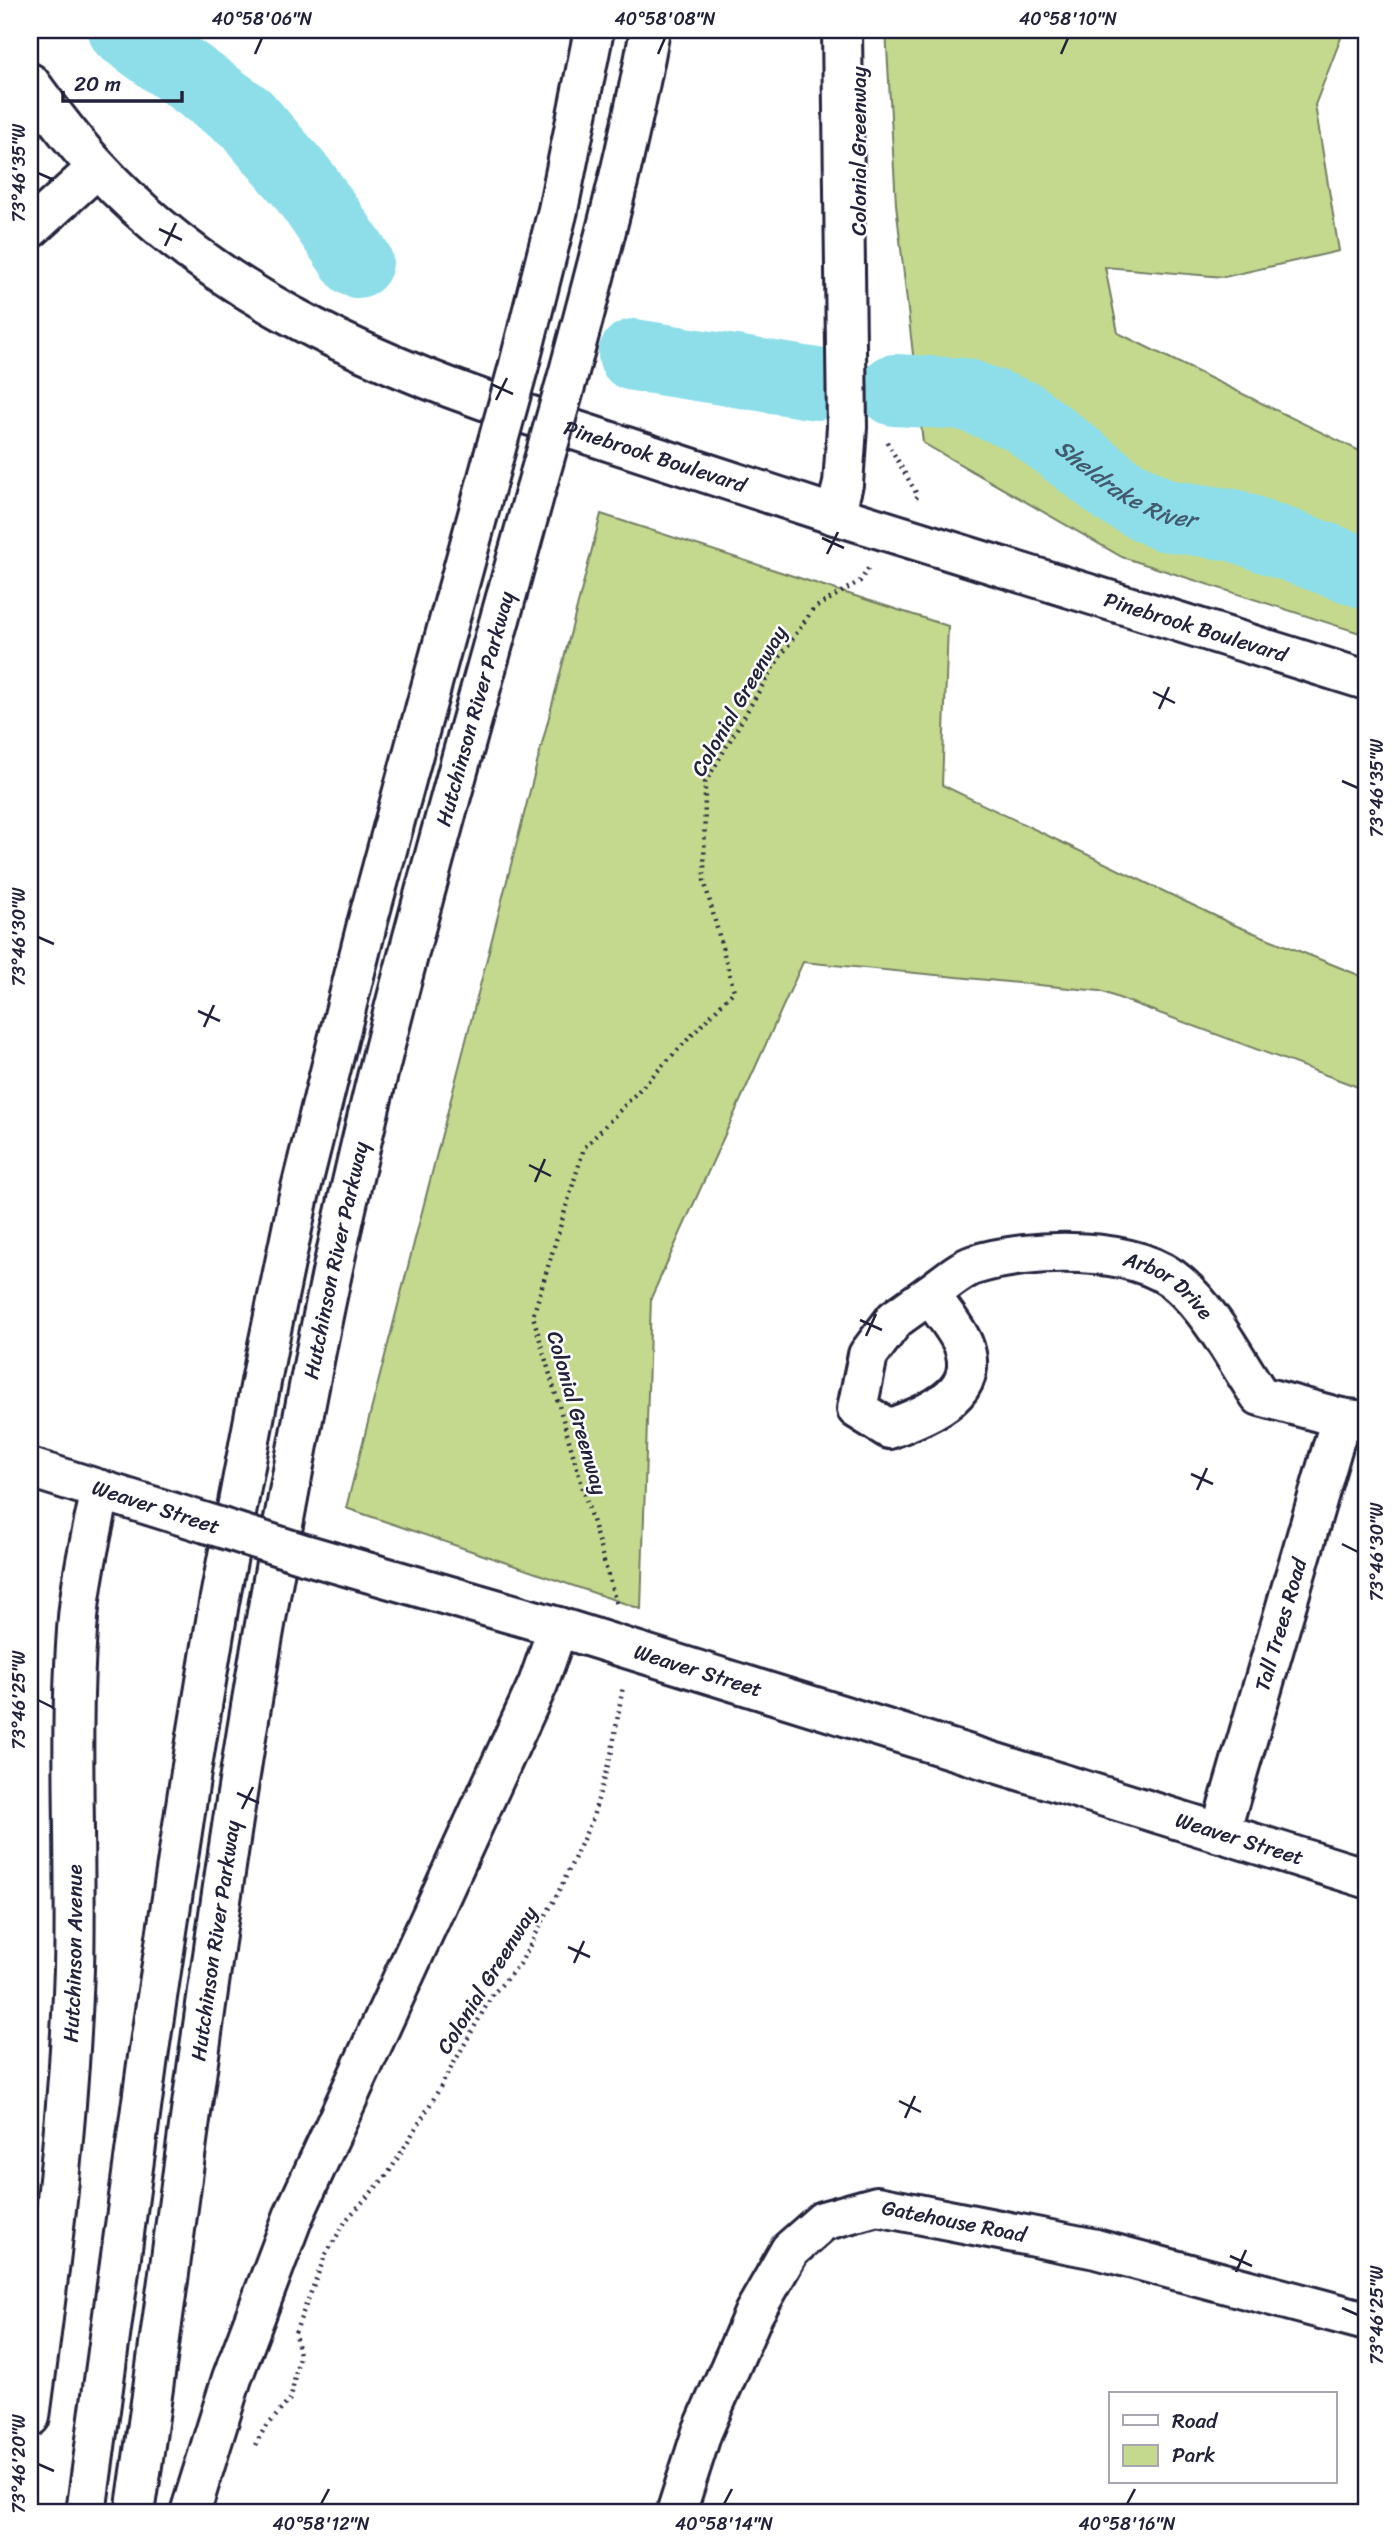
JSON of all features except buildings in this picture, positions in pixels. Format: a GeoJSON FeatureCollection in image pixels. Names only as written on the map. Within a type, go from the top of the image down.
{"type":"FeatureCollection","features":[{"type":"Feature","properties":{"kind":"main road"},"geometry":{"type":"LineString","coordinates":[[86,2513],[148,2057],[191,1772],[219,1603],[268,1345],[298,1200],[368,920],[520,365],[558,210],[594,30]]}},
{"type":"Feature","properties":{"kind":"main road","name":"Hutchinson River Parkway"},"geometry":{"type":"LineString","coordinates":[[135,2513],[239,1779],[266,1611],[344,1215],[379,1070],[612,210],[650,30]]}},
{"type":"Feature","properties":{"kind":"main road"},"geometry":{"type":"LineString","coordinates":[[835,515],[847,455],[842,30]]}},
{"type":"Feature","properties":{"kind":"main road","name":"Pinebrook Boulevard"},"geometry":{"type":"LineString","coordinates":[[30,83],[60,125],[97,168],[174,239],[270,305],[326,334],[476,398],[835,515],[1366,680]]}},
{"type":"Feature","properties":{"kind":"main road"},"geometry":{"type":"LineString","coordinates":[[30,229],[97,168]]}},
{"type":"Feature","properties":{"kind":"main road","name":"Arbor Drive"},"geometry":{"type":"LineString","coordinates":[[930,1294],[972,1265],[1046,1251],[1118,1257],[1154,1268],[1177,1282],[1197,1302],[1259,1396],[1354,1419]]}},
{"type":"Feature","properties":{"kind":"main road","name":"Tall Trees Road"},"geometry":{"type":"LineString","coordinates":[[1220,1833],[1354,1419]]}},
{"type":"Feature","properties":{"kind":"main road","name":"Weaver Street"},"geometry":{"type":"LineString","coordinates":[[30,1468],[304,1554],[558,1627],[1366,1878]]}},
{"type":"Feature","properties":{"kind":"main road","name":"Hutchinson Avenue"},"geometry":{"type":"LineString","coordinates":[[30,2417],[61,2164],[71,2014],[76,1878],[74,1704],[77,1628],[87,1552],[101,1490]]}},
{"type":"Feature","properties":{"kind":"main road"},"geometry":{"type":"LineString","coordinates":[[190,2513],[232,2378],[293,2217],[527,1709],[558,1627]]}},
{"type":"Feature","properties":{"kind":"main road","name":"Gatehouse Road"},"geometry":{"type":"LineString","coordinates":[[676,2513],[702,2432],[754,2313],[790,2250],[823,2221],[877,2206],[1096,2249],[1366,2322]]}},
{"type":"Feature","properties":{"kind":"path","name":"Colonial Greenway"},"geometry":{"type":"LineString","coordinates":[[249,2455],[262,2431],[291,2398],[299,2355],[295,2333],[325,2256],[347,2220],[388,2174],[493,1994],[520,1964],[562,1885],[592,1820],[612,1751],[630,1651],[533,1316],[584,1148],[734,991],[704,880],[705,783],[772,670],[813,609],[860,581],[918,496],[880,431]]}},
{"type":"Feature","properties":{"kind":"green space"},"geometry":{"type":"Polygon","coordinates":[[[886,30],[1344,30],[1315,105],[1339,251],[1224,277],[1105,267],[1118,333],[1366,454],[1366,635],[1122,557],[923,443],[896,204],[886,30]]]}},
{"type":"Feature","properties":{"kind":"green space"},"geometry":{"type":"Polygon","coordinates":[[[601,514],[948,626],[942,785],[1232,924],[1366,978],[1366,1090],[1100,991],[803,962],[651,1298],[641,1609],[346,1508],[601,514]]]}},
{"type":"Feature","properties":{"kind":"waterway","name":"Sheldrake River"},"geometry":{"type":"LineString","coordinates":[[124,30],[246,118],[304,185],[357,262]]}},
{"type":"Feature","properties":{"kind":"waterway","name":"Sheldrake River"},"geometry":{"type":"LineString","coordinates":[[634,355],[817,384]]}},
{"type":"Feature","properties":{"kind":"waterway","name":"Sheldrake River"},"geometry":{"type":"LineString","coordinates":[[895,390],[964,394],[1022,416],[1120,492],[1164,515],[1233,525],[1366,573]]}}]}
